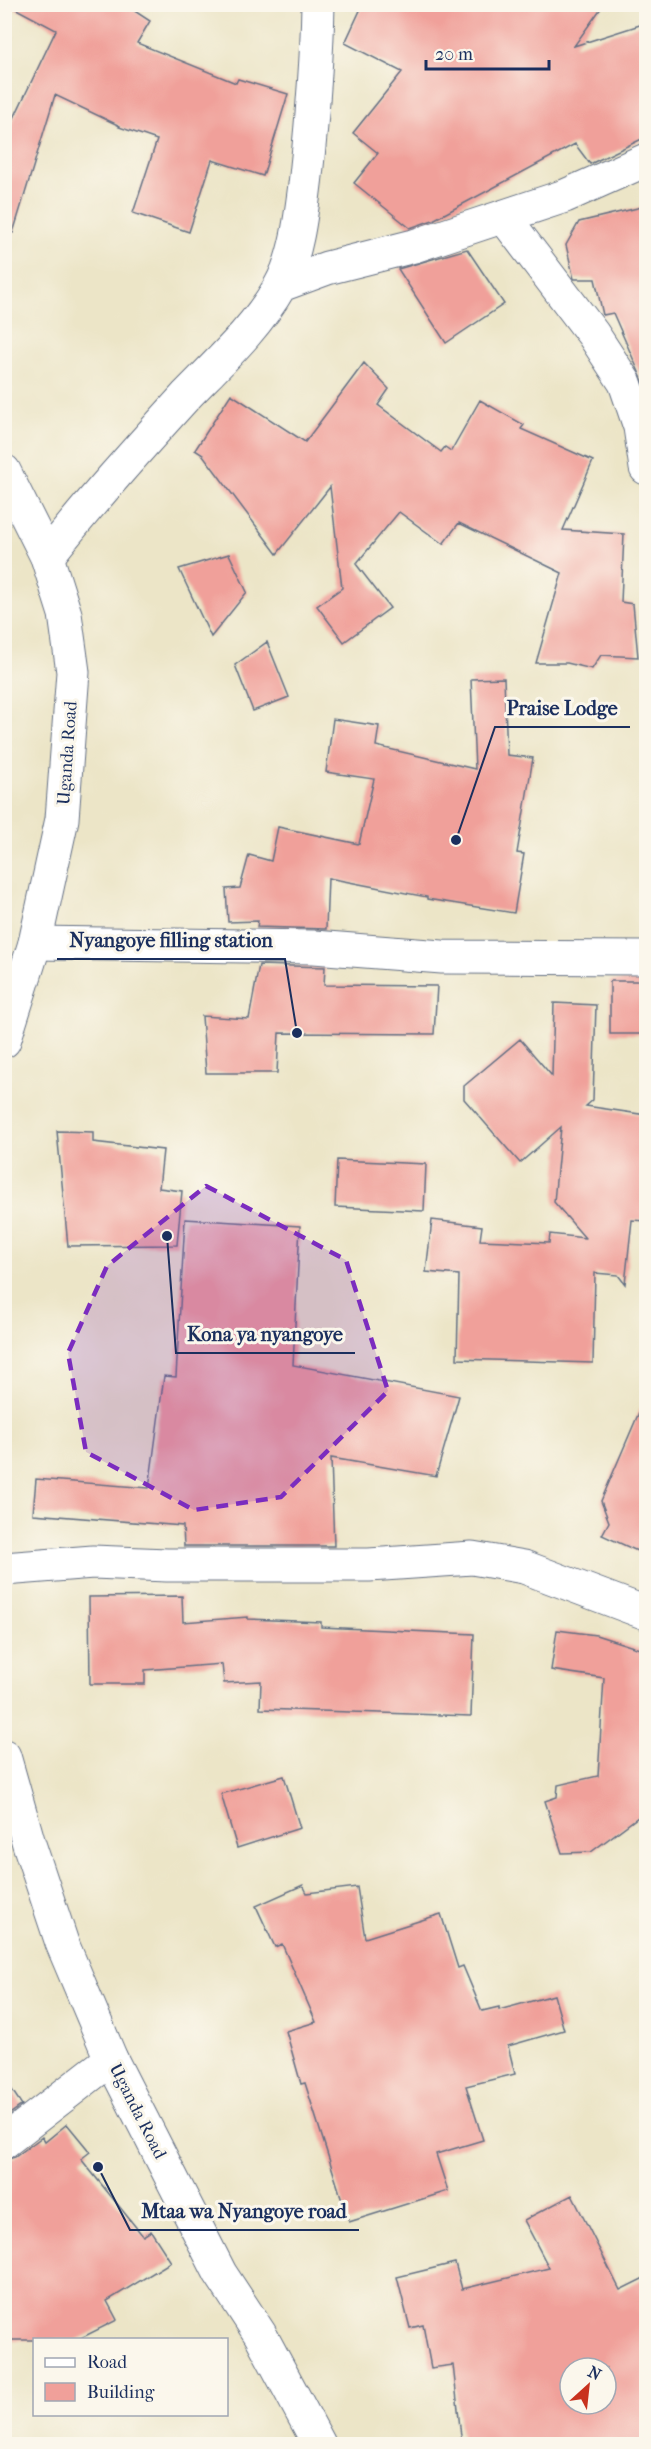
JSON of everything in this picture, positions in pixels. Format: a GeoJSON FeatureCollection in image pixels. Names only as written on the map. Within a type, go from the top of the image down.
{"type":"FeatureCollection","features":[{"type":"Feature","properties":{"kind":"street"},"geometry":{"type":"LineString","coordinates":[[47,558],[83,511],[128,459],[249,329],[281,285],[298,235],[303,200],[310,144],[318,4]]}},
{"type":"Feature","properties":{"kind":"street"},"geometry":{"type":"LineString","coordinates":[[281,285],[327,268],[414,246],[504,217],[565,196],[646,160]]}},
{"type":"Feature","properties":{"kind":"street"},"geometry":{"type":"LineString","coordinates":[[504,217],[593,334],[625,382],[640,427],[646,468]]}},
{"type":"Feature","properties":{"kind":"street","name":"Uganda Road"},"geometry":{"type":"LineString","coordinates":[[4,471],[47,558],[65,614],[73,672],[62,819],[35,943],[4,1041]]}},
{"type":"Feature","properties":{"kind":"street"},"geometry":{"type":"LineString","coordinates":[[35,943],[314,947],[442,957],[646,958]]}},
{"type":"Feature","properties":{"kind":"street"},"geometry":{"type":"LineString","coordinates":[[4,1569],[93,1562],[290,1566],[369,1565],[472,1558],[524,1567],[646,1613]]}},
{"type":"Feature","properties":{"kind":"street","name":"Uganda Road"},"geometry":{"type":"LineString","coordinates":[[4,1756],[29,1844],[62,1943],[111,2058],[220,2273],[260,2334],[319,2445]]}},
{"type":"Feature","properties":{"kind":"street"},"geometry":{"type":"LineString","coordinates":[[4,2142],[111,2058]]}},
{"type":"Feature","properties":{"kind":"highlighted area"},"geometry":{"type":"Polygon","coordinates":[[[206,1186],[346,1260],[388,1391],[281,1497],[194,1510],[86,1452],[68,1353],[107,1266],[206,1186]]]}},
{"type":"Feature","properties":{"kind":"building"},"geometry":{"type":"Polygon","coordinates":[[[7,4],[124,4],[150,21],[137,43],[236,83],[238,79],[288,94],[263,176],[212,160],[189,232],[133,213],[157,140],[119,127],[55,95],[13,233],[4,232],[4,139],[56,30],[7,4]]]}},
{"type":"Feature","properties":{"kind":"building"},"geometry":{"type":"Polygon","coordinates":[[[363,4],[604,4],[574,46],[646,23],[646,137],[590,164],[575,144],[433,220],[410,228],[354,183],[378,153],[353,133],[402,72],[345,43],[363,4]]]}},
{"type":"Feature","properties":{"kind":"building"},"geometry":{"type":"Polygon","coordinates":[[[646,206],[646,388],[613,313],[603,315],[595,279],[574,279],[566,245],[579,222],[646,206]]]}},
{"type":"Feature","properties":{"kind":"building"},"geometry":{"type":"Polygon","coordinates":[[[467,249],[504,304],[446,343],[398,269],[467,249]]]}},
{"type":"Feature","properties":{"kind":"building"},"geometry":{"type":"Polygon","coordinates":[[[364,363],[389,389],[378,405],[441,452],[445,447],[451,451],[480,400],[524,425],[521,429],[593,461],[563,530],[624,534],[621,602],[633,604],[638,657],[601,655],[592,669],[567,663],[536,663],[562,573],[459,523],[443,544],[399,512],[356,564],[390,608],[344,642],[317,606],[342,588],[330,487],[277,554],[203,455],[195,450],[231,394],[305,442],[364,363]]]}},
{"type":"Feature","properties":{"kind":"building"},"geometry":{"type":"Polygon","coordinates":[[[229,554],[247,592],[211,637],[179,569],[229,554]]]}},
{"type":"Feature","properties":{"kind":"building"},"geometry":{"type":"Polygon","coordinates":[[[267,642],[289,697],[253,711],[235,665],[267,642]]]}},
{"type":"Feature","properties":{"kind":"building"},"geometry":{"type":"Polygon","coordinates":[[[504,678],[507,755],[533,758],[517,853],[524,854],[514,913],[427,899],[427,897],[328,878],[326,929],[257,927],[258,921],[228,922],[226,889],[240,888],[249,855],[271,861],[278,827],[359,844],[374,779],[326,772],[333,719],[379,726],[376,746],[475,769],[471,679],[504,678]]]}},
{"type":"Feature","properties":{"kind":"building"},"geometry":{"type":"Polygon","coordinates":[[[259,965],[325,967],[324,985],[437,986],[434,1034],[279,1033],[277,1073],[206,1073],[202,1016],[249,1019],[259,965]]]}},
{"type":"Feature","properties":{"kind":"building"},"geometry":{"type":"Polygon","coordinates":[[[610,981],[646,981],[646,1034],[610,1034],[610,981]]]}},
{"type":"Feature","properties":{"kind":"building"},"geometry":{"type":"Polygon","coordinates":[[[554,1003],[596,1005],[593,1100],[586,1106],[646,1115],[646,1221],[632,1220],[625,1284],[618,1275],[595,1273],[593,1363],[457,1359],[459,1275],[426,1272],[432,1220],[482,1226],[480,1240],[549,1243],[550,1234],[585,1238],[554,1202],[561,1127],[520,1163],[464,1099],[464,1086],[520,1039],[552,1076],[554,1003]]]}},
{"type":"Feature","properties":{"kind":"building"},"geometry":{"type":"Polygon","coordinates":[[[57,1131],[93,1132],[93,1142],[163,1150],[159,1188],[182,1191],[177,1245],[68,1246],[57,1131]]]}},
{"type":"Feature","properties":{"kind":"building"},"geometry":{"type":"Polygon","coordinates":[[[337,1160],[426,1164],[424,1211],[335,1207],[337,1160]]]}},
{"type":"Feature","properties":{"kind":"building"},"geometry":{"type":"Polygon","coordinates":[[[185,1219],[300,1226],[293,1365],[459,1396],[436,1476],[331,1458],[334,1546],[184,1546],[183,1526],[33,1514],[36,1479],[149,1488],[164,1376],[176,1377],[185,1219]]]}},
{"type":"Feature","properties":{"kind":"building"},"geometry":{"type":"Polygon","coordinates":[[[646,1396],[646,1555],[602,1535],[609,1522],[601,1501],[646,1396]]]}},
{"type":"Feature","properties":{"kind":"building"},"geometry":{"type":"Polygon","coordinates":[[[182,1596],[183,1622],[248,1617],[248,1619],[321,1622],[321,1627],[474,1634],[471,1716],[260,1709],[261,1681],[224,1683],[222,1664],[145,1670],[145,1684],[90,1684],[89,1597],[182,1596]]]}},
{"type":"Feature","properties":{"kind":"building"},"geometry":{"type":"Polygon","coordinates":[[[557,1630],[596,1635],[646,1651],[646,1811],[591,1852],[562,1853],[545,1801],[557,1797],[558,1785],[598,1776],[604,1678],[551,1670],[557,1630]]]}},
{"type":"Feature","properties":{"kind":"building"},"geometry":{"type":"Polygon","coordinates":[[[284,1776],[300,1828],[237,1848],[221,1794],[284,1776]]]}},
{"type":"Feature","properties":{"kind":"building"},"geometry":{"type":"Polygon","coordinates":[[[303,1885],[307,1893],[357,1887],[365,1938],[441,1914],[458,1968],[463,1966],[482,2011],[499,2007],[499,2010],[554,1995],[564,2030],[508,2046],[515,2074],[466,2086],[483,2140],[436,2154],[448,2191],[349,2222],[305,2083],[301,2084],[286,2031],[316,2022],[282,1944],[275,1947],[256,1906],[303,1885]]]}},
{"type":"Feature","properties":{"kind":"building"},"geometry":{"type":"Polygon","coordinates":[[[4,2078],[22,2105],[4,2118],[4,2078]]]}},
{"type":"Feature","properties":{"kind":"building"},"geometry":{"type":"Polygon","coordinates":[[[67,2124],[90,2152],[81,2159],[143,2236],[151,2231],[171,2262],[107,2301],[117,2320],[81,2338],[4,2340],[4,2160],[15,2157],[42,2137],[45,2142],[67,2124]]]}},
{"type":"Feature","properties":{"kind":"building"},"geometry":{"type":"Polygon","coordinates":[[[572,2195],[620,2290],[646,2277],[646,2445],[462,2445],[453,2365],[431,2368],[423,2325],[410,2328],[397,2277],[455,2263],[462,2289],[549,2268],[524,2220],[572,2195]]]}},
{"type":"Feature","properties":{"kind":"place","name":"Praise Lodge"},"geometry":{"type":"Point","coordinates":[456,840]}},
{"type":"Feature","properties":{"kind":"place","name":"Nyangoye filling station"},"geometry":{"type":"Point","coordinates":[297,1033]}},
{"type":"Feature","properties":{"kind":"place","name":"Kona ya nyangoye"},"geometry":{"type":"Point","coordinates":[167,1236]}},
{"type":"Feature","properties":{"kind":"place","name":"Mtaa wa Nyangoye road"},"geometry":{"type":"Point","coordinates":[98,2167]}}]}
